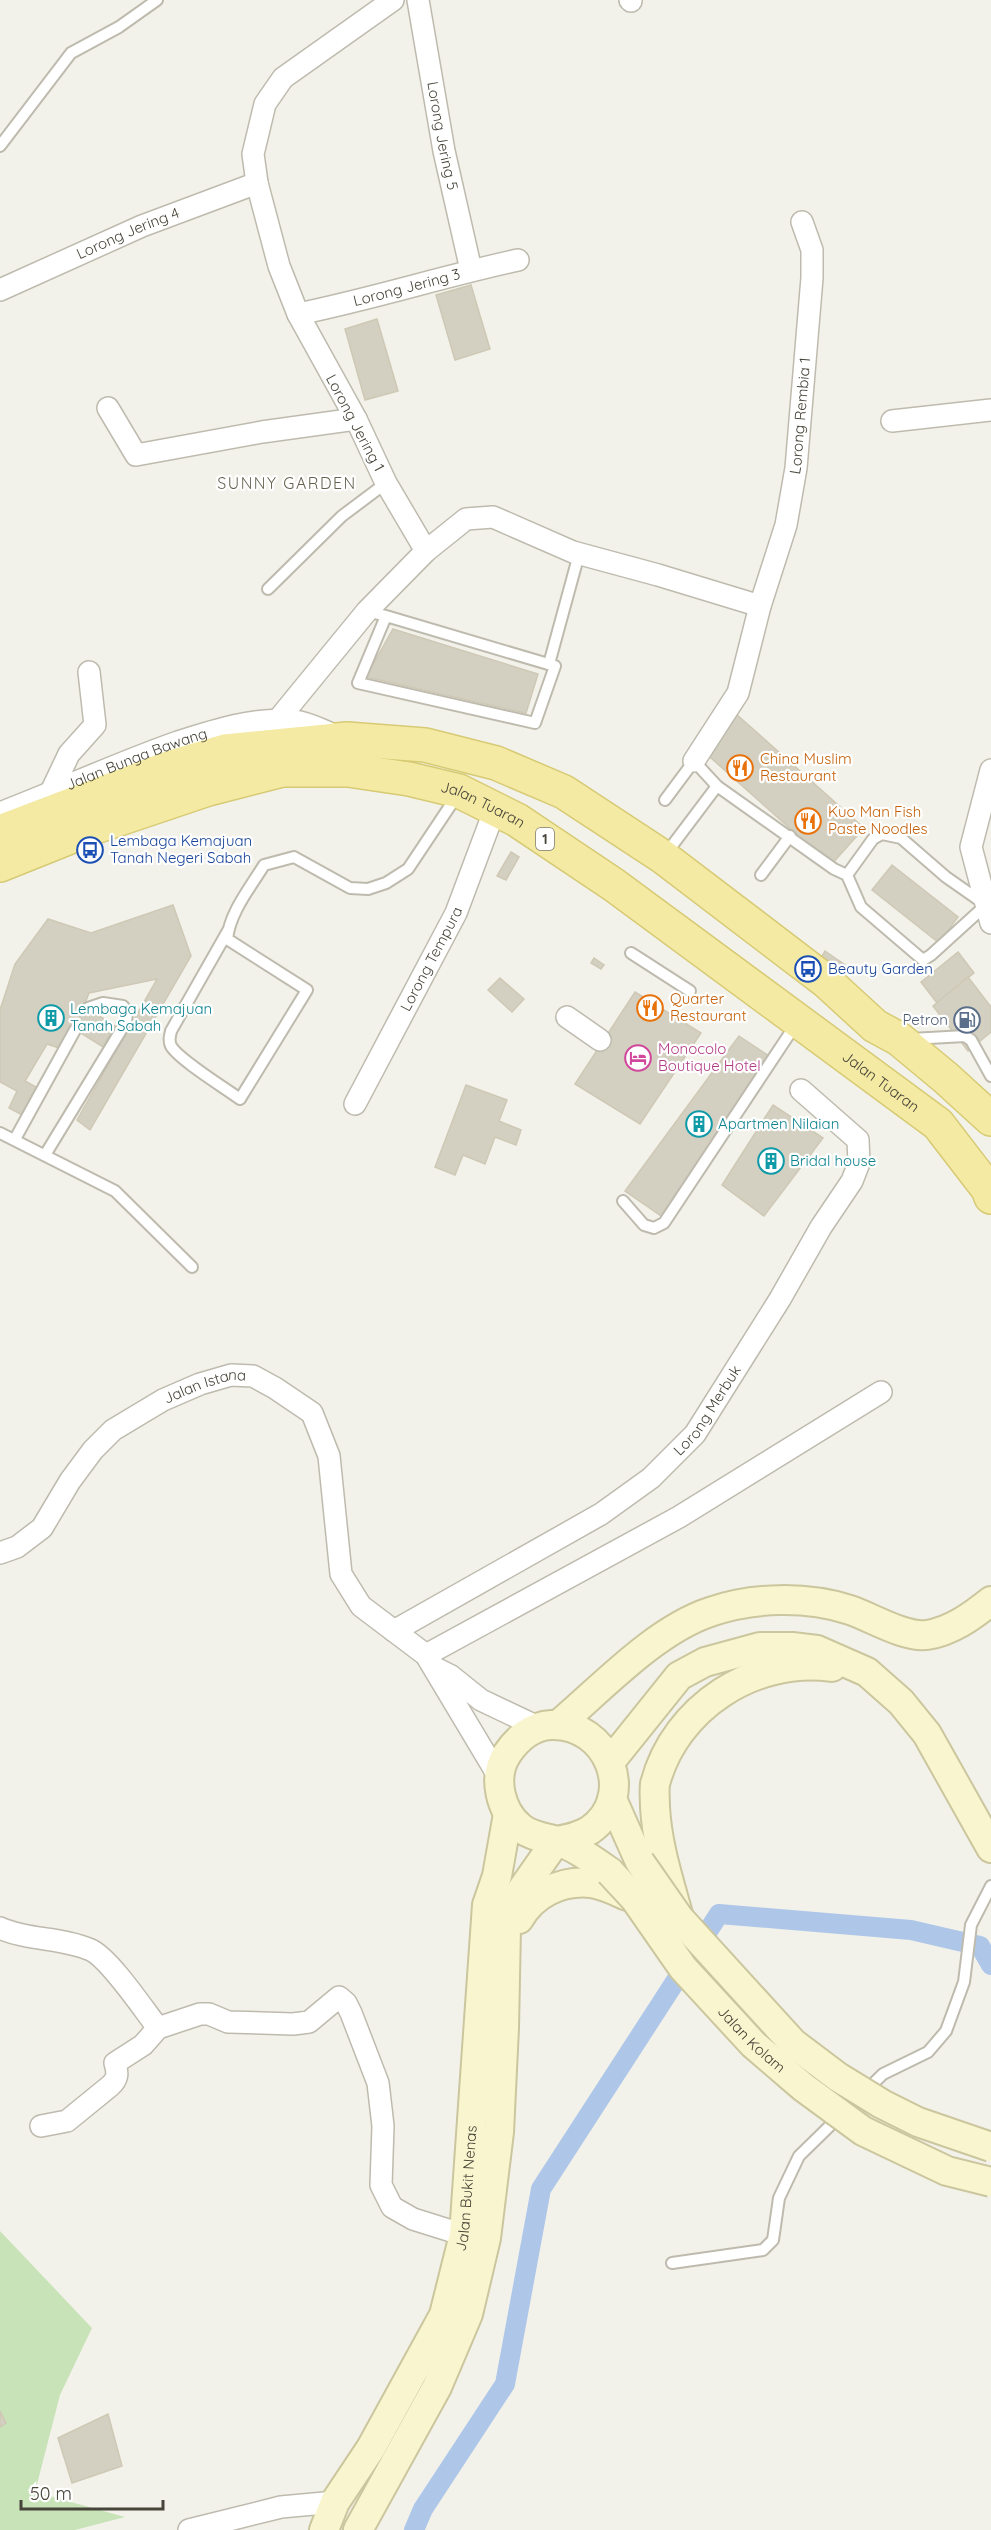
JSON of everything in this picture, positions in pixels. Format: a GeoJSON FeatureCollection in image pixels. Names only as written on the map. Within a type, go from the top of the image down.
{"type":"FeatureCollection","features":[{"type":"Feature","properties":{"kind":"main road"},"geometry":{"type":"LineString","coordinates":[[0,832],[171,767],[225,751],[347,739],[425,745],[496,763],[564,792],[663,856],[827,982],[875,1026],[898,1039],[990,1118]]}},
{"type":"Feature","properties":{"kind":"main road","name":"Jalan Tuaran"},"geometry":{"type":"LineString","coordinates":[[0,865],[95,827],[208,789],[282,770],[348,770],[409,778],[459,791],[517,820],[614,885],[938,1124],[988,1189],[991,1197]]}},
{"type":"Feature","properties":{"kind":"main road"},"geometry":{"type":"LineString","coordinates":[[549,1727],[664,1634],[710,1612],[757,1601],[808,1601],[848,1610],[914,1634],[926,1635],[964,1622],[991,1601]]}},
{"type":"Feature","properties":{"kind":"main road"},"geometry":{"type":"LineString","coordinates":[[610,1762],[679,1676],[705,1662],[760,1647],[817,1650],[867,1672],[902,1702],[927,1734],[991,1848]]}},
{"type":"Feature","properties":{"kind":"main road"},"geometry":{"type":"LineString","coordinates":[[652,1863],[656,1826],[655,1786],[669,1750],[685,1724],[693,1716],[710,1701],[737,1683],[771,1669],[819,1665],[867,1672]]}},
{"type":"Feature","properties":{"kind":"main road"},"geometry":{"type":"LineString","coordinates":[[568,1726],[585,1732],[600,1745],[610,1762],[614,1780],[612,1799],[604,1816],[591,1829],[574,1838],[556,1840],[537,1837],[521,1828],[508,1814],[501,1797],[499,1777],[504,1759],[514,1743],[530,1731],[549,1727],[568,1726]]}},
{"type":"Feature","properties":{"kind":"main road","name":"Jalan Kolam"},"geometry":{"type":"LineString","coordinates":[[612,1799],[652,1863],[679,1918],[777,2027],[838,2077],[882,2104],[918,2122],[991,2147]]}},
{"type":"Feature","properties":{"kind":"main road","name":"Jalan Bukit Nenas"},"geometry":{"type":"LineString","coordinates":[[324,2530],[336,2502],[371,2448],[444,2314],[464,2235],[487,1905],[497,1876],[508,1814]]}},
{"type":"Feature","properties":{"kind":"main road","name":"Jalan Kolam"},"geometry":{"type":"LineString","coordinates":[[556,1840],[591,1859],[600,1877],[635,1899],[683,1968],[753,2044],[802,2087],[863,2131],[947,2171],[991,2182]]}},
{"type":"Feature","properties":{"kind":"main road","name":"Jalan Bukit Nenas"},"geometry":{"type":"LineString","coordinates":[[358,2530],[437,2387],[468,2314],[486,2238],[499,2132],[507,1953],[506,1927],[511,1908],[556,1840]]}},
{"type":"Feature","properties":{"kind":"main road"},"geometry":{"type":"LineString","coordinates":[[507,1953],[519,1918],[527,1905],[539,1894],[600,1877]]}},
{"type":"Feature","properties":{"kind":"street","name":"Lorong Jering 1"},"geometry":{"type":"LineString","coordinates":[[393,0],[283,78],[265,104],[253,154],[257,183],[279,266],[298,314],[356,419],[386,483],[426,551]]}},
{"type":"Feature","properties":{"kind":"street","name":"Lorong Jering 5"},"geometry":{"type":"LineString","coordinates":[[418,0],[444,151],[471,270]]}},
{"type":"Feature","properties":{"kind":"street","name":"Lorong Jering 4"},"geometry":{"type":"LineString","coordinates":[[0,290],[132,230],[257,183]]}},
{"type":"Feature","properties":{"kind":"street","name":"Lorong Rembia 1"},"geometry":{"type":"LineString","coordinates":[[694,760],[738,693],[760,606],[786,525],[796,468],[812,278],[812,250],[802,222]]}},
{"type":"Feature","properties":{"kind":"street","name":"Lorong Jering 3"},"geometry":{"type":"LineString","coordinates":[[298,314],[358,302],[471,270],[518,261]]}},
{"type":"Feature","properties":{"kind":"street"},"geometry":{"type":"LineString","coordinates":[[108,408],[136,456],[262,432],[356,419]]}},
{"type":"Feature","properties":{"kind":"street"},"geometry":{"type":"LineString","coordinates":[[892,421],[991,410]]}},
{"type":"Feature","properties":{"kind":"street"},"geometry":{"type":"LineString","coordinates":[[277,721],[376,614],[426,551],[466,519],[493,517],[579,554],[760,606]]}},
{"type":"Feature","properties":{"kind":"street"},"geometry":{"type":"LineString","coordinates":[[50,794],[69,754],[95,725],[89,672]]}},
{"type":"Feature","properties":{"kind":"street","name":"Jalan Bunga Bawang"},"geometry":{"type":"LineString","coordinates":[[0,813],[129,759],[218,729],[277,721],[296,721],[347,739]]}},
{"type":"Feature","properties":{"kind":"street"},"geometry":{"type":"LineString","coordinates":[[989,914],[971,848],[991,770]]}},
{"type":"Feature","properties":{"kind":"street","name":"Lorong Tempura"},"geometry":{"type":"LineString","coordinates":[[355,1104],[456,913],[495,809]]}},
{"type":"Feature","properties":{"kind":"street"},"geometry":{"type":"LineString","coordinates":[[567,1017],[600,1040]]}},
{"type":"Feature","properties":{"kind":"street","name":"Lorong Merbuk"},"geometry":{"type":"LineString","coordinates":[[394,1631],[601,1514],[651,1478],[695,1434],[780,1299],[820,1227],[852,1180],[859,1163],[858,1140],[801,1090]]}},
{"type":"Feature","properties":{"kind":"street","name":"Jalan Istana"},"geometry":{"type":"LineString","coordinates":[[0,1553],[17,1547],[42,1528],[70,1481],[93,1450],[113,1430],[163,1400],[200,1384],[231,1375],[253,1376],[312,1413],[329,1456],[340,1574],[361,1606],[481,1700],[549,1727]]}},
{"type":"Feature","properties":{"kind":"street"},"geometry":{"type":"LineString","coordinates":[[430,1662],[680,1517],[881,1392]]}},
{"type":"Feature","properties":{"kind":"street","name":"Jalan Istana"},"geometry":{"type":"LineString","coordinates":[[430,1662],[499,1777]]}},
{"type":"Feature","properties":{"kind":"street"},"geometry":{"type":"LineString","coordinates":[[0,1928],[17,1935],[92,1950],[118,1976],[158,2028]]}},
{"type":"Feature","properties":{"kind":"street"},"geometry":{"type":"LineString","coordinates":[[41,2126],[67,2121],[110,2086],[115,2081],[117,2072],[115,2063],[143,2045],[158,2028],[200,2014],[209,2014],[228,2022],[293,2024],[309,2022],[339,1997],[346,2003],[351,2013],[378,2083],[383,2126],[381,2185],[388,2200],[392,2207],[413,2219],[464,2235]]}},
{"type":"Feature","properties":{"kind":"street"},"geometry":{"type":"LineString","coordinates":[[189,2530],[281,2507],[336,2502]]}},
{"type":"Feature","properties":{"kind":"lane"},"geometry":{"type":"LineString","coordinates":[[0,147],[71,53],[119,27],[157,0]]}},
{"type":"Feature","properties":{"kind":"lane"},"geometry":{"type":"LineString","coordinates":[[268,589],[342,516],[386,483]]}},
{"type":"Feature","properties":{"kind":"lane"},"geometry":{"type":"LineString","coordinates":[[549,664],[579,554]]}},
{"type":"Feature","properties":{"kind":"lane"},"geometry":{"type":"LineString","coordinates":[[376,614],[549,664],[555,666],[535,723],[358,682],[376,614]]}},
{"type":"Feature","properties":{"kind":"lane"},"geometry":{"type":"LineString","coordinates":[[665,800],[694,760],[717,786],[834,869],[847,875],[861,907],[923,960],[989,914],[901,838],[882,834],[873,839],[847,875]]}},
{"type":"Feature","properties":{"kind":"lane"},"geometry":{"type":"LineString","coordinates":[[663,856],[717,786]]}},
{"type":"Feature","properties":{"kind":"lane"},"geometry":{"type":"LineString","coordinates":[[229,929],[227,939],[307,990],[240,1099],[182,1057],[172,1048],[169,1040],[171,1032],[229,929],[240,904],[264,865],[294,856],[350,888],[368,889],[408,869],[459,791]]}},
{"type":"Feature","properties":{"kind":"lane"},"geometry":{"type":"LineString","coordinates":[[761,875],[790,836]]}},
{"type":"Feature","properties":{"kind":"lane"},"geometry":{"type":"LineString","coordinates":[[631,952],[690,991]]}},
{"type":"Feature","properties":{"kind":"lane"},"geometry":{"type":"LineString","coordinates":[[45,1155],[126,1022],[127,1012],[123,1006],[104,1003],[88,1008]]}},
{"type":"Feature","properties":{"kind":"lane"},"geometry":{"type":"LineString","coordinates":[[623,1201],[644,1225],[654,1228],[664,1223],[798,1022]]}},
{"type":"Feature","properties":{"kind":"lane"},"geometry":{"type":"LineString","coordinates":[[15,1139],[75,1030]]}},
{"type":"Feature","properties":{"kind":"lane"},"geometry":{"type":"LineString","coordinates":[[898,1039],[966,1036],[971,1040],[991,1076]]}},
{"type":"Feature","properties":{"kind":"lane"},"geometry":{"type":"LineString","coordinates":[[0,1133],[115,1191],[192,1267]]}},
{"type":"Feature","properties":{"kind":"lane"},"geometry":{"type":"LineString","coordinates":[[672,2263],[763,2250],[774,2240],[779,2198],[799,2156],[883,2074],[928,2052],[946,2031],[964,1982],[970,1925],[991,1886]]}},
{"type":"Feature","properties":{"kind":"green space"},"geometry":{"type":"Polygon","coordinates":[[[0,2231],[92,2328],[60,2395],[35,2492],[125,2517],[75,2530],[0,2530],[0,2231]]]}},
{"type":"Feature","properties":{"kind":"building"},"geometry":{"type":"Polygon","coordinates":[[[471,285],[490,349],[455,360],[436,295],[471,285]]]}},
{"type":"Feature","properties":{"kind":"building"},"geometry":{"type":"Polygon","coordinates":[[[377,319],[398,391],[365,400],[345,329],[377,319]]]}},
{"type":"Feature","properties":{"kind":"building"},"geometry":{"type":"Polygon","coordinates":[[[393,629],[538,674],[526,713],[366,677],[393,629]]]}},
{"type":"Feature","properties":{"kind":"building"},"geometry":{"type":"Polygon","coordinates":[[[735,713],[864,828],[831,865],[702,750],[735,713]]]}},
{"type":"Feature","properties":{"kind":"building"},"geometry":{"type":"Polygon","coordinates":[[[511,852],[519,857],[506,880],[497,876],[511,852]]]}},
{"type":"Feature","properties":{"kind":"building"},"geometry":{"type":"Polygon","coordinates":[[[892,865],[958,917],[939,943],[872,890],[892,865]]]}},
{"type":"Feature","properties":{"kind":"building","name":"Lembaga Kemajuan Tanah Sabah"},"geometry":{"type":"Polygon","coordinates":[[[173,905],[191,956],[90,1130],[77,1120],[157,979],[89,993],[84,1006],[115,1026],[103,1047],[73,1028],[59,1048],[47,1044],[25,1081],[38,1088],[24,1116],[9,1108],[17,1091],[0,1082],[0,1010],[15,964],[48,919],[91,933],[173,905]]]}},
{"type":"Feature","properties":{"kind":"building"},"geometry":{"type":"Polygon","coordinates":[[[825,951],[848,967],[844,972],[822,956],[825,951]]]}},
{"type":"Feature","properties":{"kind":"building"},"geometry":{"type":"Polygon","coordinates":[[[958,952],[974,973],[937,1003],[921,982],[958,952]]]}},
{"type":"Feature","properties":{"kind":"building"},"geometry":{"type":"Polygon","coordinates":[[[594,958],[604,965],[601,969],[591,963],[594,958]]]}},
{"type":"Feature","properties":{"kind":"building","name":"Petron"},"geometry":{"type":"Polygon","coordinates":[[[968,977],[991,1007],[991,1032],[968,1051],[933,1006],[968,977]]]}},
{"type":"Feature","properties":{"kind":"building"},"geometry":{"type":"Polygon","coordinates":[[[500,978],[524,999],[512,1012],[488,990],[500,978]]]}},
{"type":"Feature","properties":{"kind":"building","name":"Monocolo Boutique Hotel"},"geometry":{"type":"Polygon","coordinates":[[[635,992],[701,1033],[640,1124],[575,1084],[635,992]]]}},
{"type":"Feature","properties":{"kind":"building","name":"Apartmen Nilaian"},"geometry":{"type":"Polygon","coordinates":[[[739,1036],[769,1056],[661,1216],[625,1191],[739,1036]]]}},
{"type":"Feature","properties":{"kind":"building"},"geometry":{"type":"Polygon","coordinates":[[[466,1085],[507,1100],[499,1121],[521,1130],[516,1145],[495,1137],[485,1164],[463,1155],[455,1175],[435,1167],[466,1085]]]}},
{"type":"Feature","properties":{"kind":"building","name":"Bridal house"},"geometry":{"type":"Polygon","coordinates":[[[773,1105],[823,1138],[764,1216],[722,1185],[773,1105]]]}},
{"type":"Feature","properties":{"kind":"building"},"geometry":{"type":"Polygon","coordinates":[[[0,2411],[6,2423],[0,2427],[0,2411]]]}},
{"type":"Feature","properties":{"kind":"building"},"geometry":{"type":"Polygon","coordinates":[[[108,2414],[122,2466],[72,2483],[58,2438],[108,2414]]]}},
{"type":"Feature","properties":{"kind":"waterway"},"geometry":{"type":"LineString","coordinates":[[414,2530],[423,2509],[505,2384],[541,2189],[719,1914],[911,1930],[980,1946],[991,1965]]}},
{"type":"Feature","properties":{"kind":"place","name":"China Muslim Restaurant"},"geometry":{"type":"Point","coordinates":[740,768]}},
{"type":"Feature","properties":{"kind":"place","name":"Kuo Man Fish Paste Noodles"},"geometry":{"type":"Point","coordinates":[808,821]}},
{"type":"Feature","properties":{"kind":"place","name":"Lembaga Kemajuan Tanah Negeri Sabah"},"geometry":{"type":"Point","coordinates":[90,850]}},
{"type":"Feature","properties":{"kind":"place","name":"Beauty Garden"},"geometry":{"type":"Point","coordinates":[808,969]}},
{"type":"Feature","properties":{"kind":"place","name":"Quarter Restaurant"},"geometry":{"type":"Point","coordinates":[650,1008]}},
{"type":"Feature","properties":{"kind":"place","name":"Lembaga Kemajuan Tanah Sabah"},"geometry":{"type":"Point","coordinates":[51,1018]}},
{"type":"Feature","properties":{"kind":"place","name":"Petron"},"geometry":{"type":"Point","coordinates":[967,1020]}},
{"type":"Feature","properties":{"kind":"place","name":"Monocolo Boutique Hotel"},"geometry":{"type":"Point","coordinates":[638,1058]}},
{"type":"Feature","properties":{"kind":"place","name":"Apartmen Nilaian"},"geometry":{"type":"Point","coordinates":[699,1124]}},
{"type":"Feature","properties":{"kind":"place","name":"Bridal house"},"geometry":{"type":"Point","coordinates":[771,1161]}},
{"type":"Feature","properties":{"kind":"district","name":"SUNNY GARDEN"},"geometry":{"type":"Point","coordinates":[287,483]}}]}
